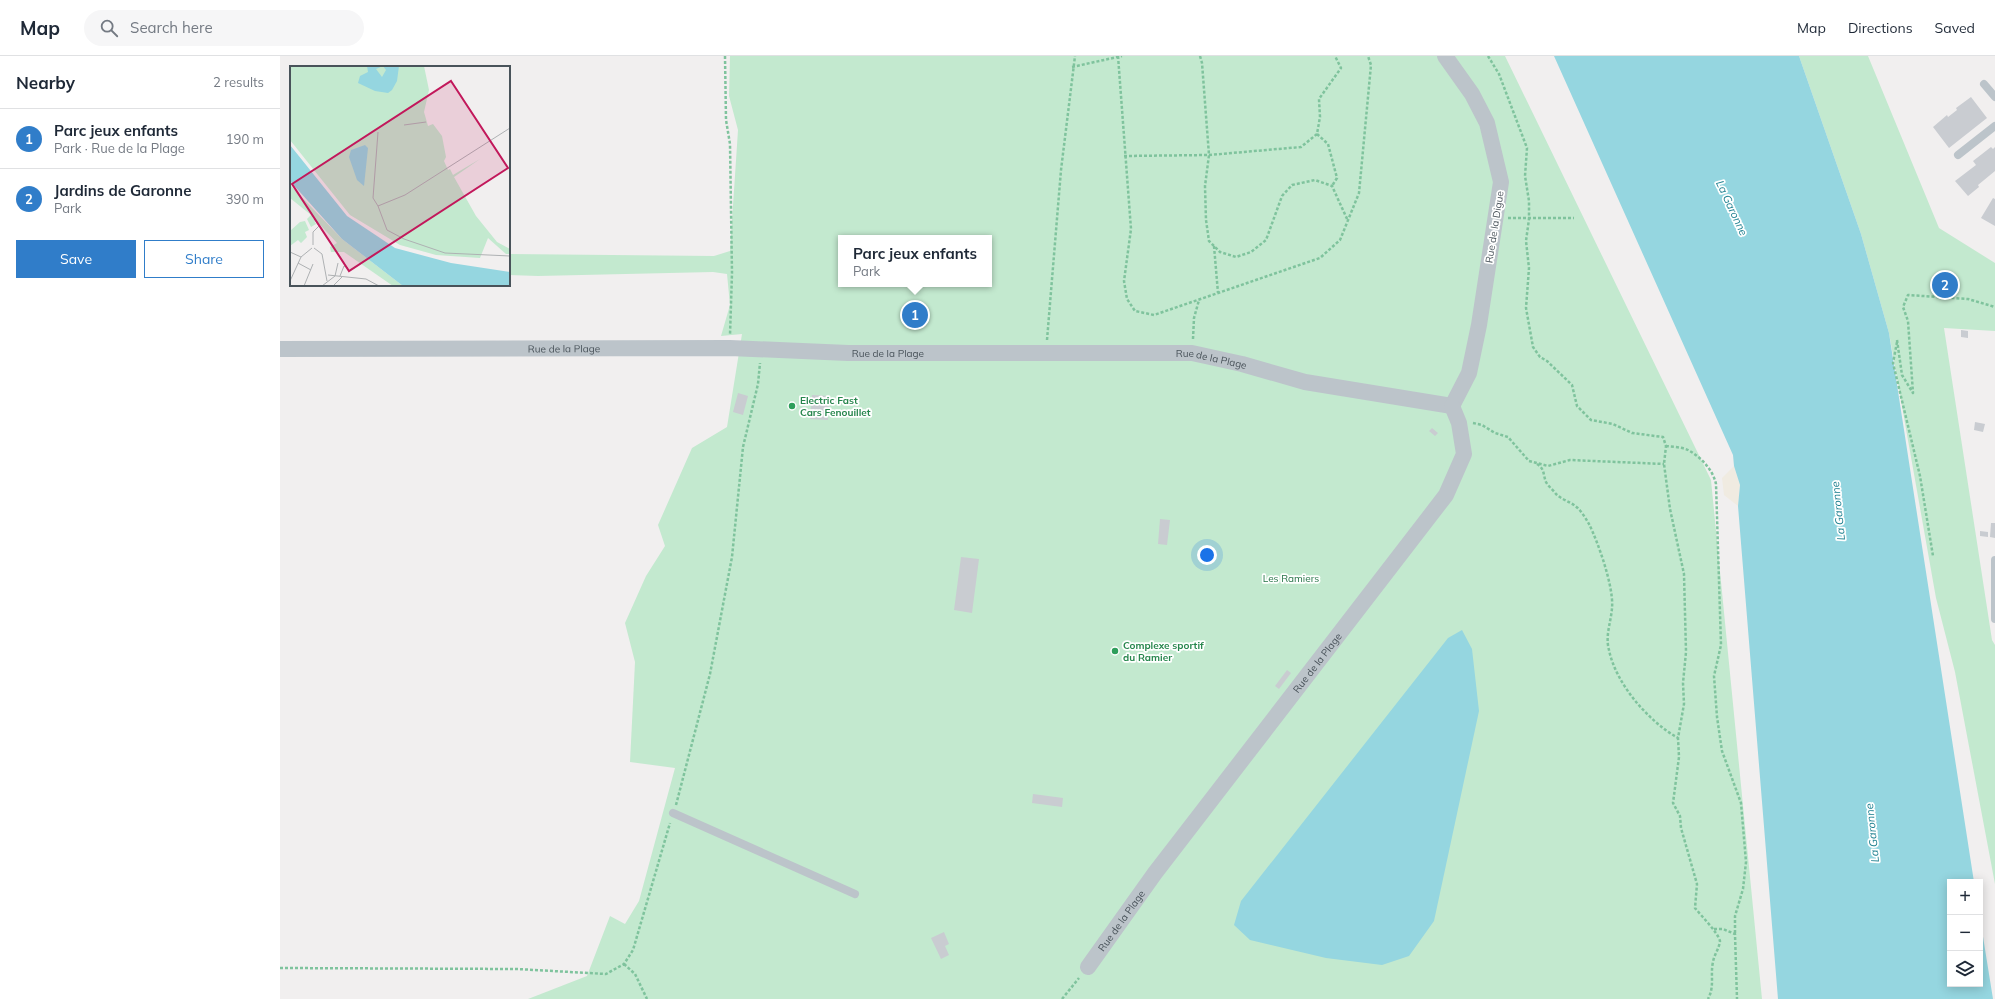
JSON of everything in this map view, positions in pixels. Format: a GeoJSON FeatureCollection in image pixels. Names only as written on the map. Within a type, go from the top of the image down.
{"type":"FeatureCollection","features":[{"type":"Feature","properties":{"kind":"street","name":"Rue de la Digue"},"geometry":{"type":"LineString","coordinates":[[1445,56],[1472,94],[1487,123],[1501,182],[1469,372],[1452,406]]}},
{"type":"Feature","properties":{"kind":"street","name":"Rue de la Plage"},"geometry":{"type":"LineString","coordinates":[[280,349],[730,348],[848,353],[1192,353],[1242,364],[1305,382],[1452,406],[1459,423],[1464,454],[1446,495],[1155,873],[1088,967]]}},
{"type":"Feature","properties":{"kind":"lane"},"geometry":{"type":"LineString","coordinates":[[1984,84],[1995,97]]}},
{"type":"Feature","properties":{"kind":"lane"},"geometry":{"type":"LineString","coordinates":[[1958,155],[1995,126]]}},
{"type":"Feature","properties":{"kind":"lane"},"geometry":{"type":"LineString","coordinates":[[1995,560],[1995,619]]}},
{"type":"Feature","properties":{"kind":"lane"},"geometry":{"type":"LineString","coordinates":[[673,813],[855,894]]}},
{"type":"Feature","properties":{"kind":"path"},"geometry":{"type":"LineString","coordinates":[[725,56],[726,120],[730,144],[732,273],[730,348]]}},
{"type":"Feature","properties":{"kind":"path"},"geometry":{"type":"LineString","coordinates":[[1045,354],[1061,170],[1072,67],[1075,56]]}},
{"type":"Feature","properties":{"kind":"path"},"geometry":{"type":"LineString","coordinates":[[1072,67],[1119,56],[1124,156],[1131,229],[1124,281],[1127,299],[1135,311],[1154,315],[1320,258],[1340,240],[1359,193],[1371,65],[1368,56]]}},
{"type":"Feature","properties":{"kind":"path"},"geometry":{"type":"LineString","coordinates":[[1200,56],[1202,64],[1209,155],[1205,186],[1206,220],[1209,241],[1220,252],[1236,257],[1251,252],[1266,240],[1282,196],[1292,185],[1315,180],[1332,186],[1348,221]]}},
{"type":"Feature","properties":{"kind":"path"},"geometry":{"type":"LineString","coordinates":[[1124,156],[1209,155],[1302,147],[1317,134],[1320,117],[1319,99],[1341,68],[1335,56]]}},
{"type":"Feature","properties":{"kind":"path"},"geometry":{"type":"LineString","coordinates":[[1488,56],[1499,74],[1527,148],[1525,176],[1529,201],[1529,219],[1526,241],[1529,268],[1526,308],[1533,347],[1540,357],[1547,361],[1572,385],[1577,406],[1590,420],[1613,424],[1632,433],[1663,437],[1666,446],[1664,464],[1670,509],[1684,574],[1686,652],[1683,683],[1684,704],[1678,738],[1679,757],[1673,803],[1680,816],[1681,828],[1697,884],[1695,908],[1706,923],[1713,929],[1720,941],[1719,948],[1713,961],[1711,974],[1713,984],[1708,999]]}},
{"type":"Feature","properties":{"kind":"path"},"geometry":{"type":"LineString","coordinates":[[1317,134],[1328,144],[1337,178],[1332,186]]}},
{"type":"Feature","properties":{"kind":"path"},"geometry":{"type":"LineString","coordinates":[[1496,216],[1516,220],[1574,218]]}},
{"type":"Feature","properties":{"kind":"path"},"geometry":{"type":"LineString","coordinates":[[1214,246],[1218,293]]}},
{"type":"Feature","properties":{"kind":"path"},"geometry":{"type":"LineString","coordinates":[[1933,556],[1920,476],[1893,363],[1897,340],[1902,375],[1914,393],[1908,321],[1903,307],[1908,295],[1968,299],[1995,307]]}},
{"type":"Feature","properties":{"kind":"path"},"geometry":{"type":"LineString","coordinates":[[1192,353],[1194,318],[1199,300]]}},
{"type":"Feature","properties":{"kind":"path"},"geometry":{"type":"LineString","coordinates":[[280,968],[517,969],[606,974],[624,964],[633,950],[673,813],[712,666],[732,557],[743,447],[758,384],[762,349]]}},
{"type":"Feature","properties":{"kind":"path"},"geometry":{"type":"LineString","coordinates":[[1459,423],[1466,421],[1482,425],[1494,434],[1508,437],[1529,461],[1537,464],[1548,466],[1570,460],[1664,464]]}},
{"type":"Feature","properties":{"kind":"path"},"geometry":{"type":"LineString","coordinates":[[1666,446],[1688,450],[1697,456],[1713,473],[1716,484],[1721,644],[1714,676],[1716,717],[1722,750],[1741,803],[1746,862],[1743,890],[1735,916],[1737,999]]}},
{"type":"Feature","properties":{"kind":"path"},"geometry":{"type":"LineString","coordinates":[[1537,464],[1544,471],[1549,485],[1559,497],[1574,506],[1580,512],[1595,536],[1611,594],[1612,607],[1607,638],[1608,649],[1620,678],[1650,718],[1664,730],[1678,738]]}},
{"type":"Feature","properties":{"kind":"path"},"geometry":{"type":"LineString","coordinates":[[1713,929],[1723,929],[1735,934]]}},
{"type":"Feature","properties":{"kind":"path"},"geometry":{"type":"LineString","coordinates":[[624,964],[635,974],[647,999]]}},
{"type":"Feature","properties":{"kind":"path"},"geometry":{"type":"LineString","coordinates":[[1062,999],[1088,967]]}},
{"type":"Feature","properties":{"kind":"green space","name":"Les Ramiers"},"geometry":{"type":"Polygon","coordinates":[[[730,56],[1505,56],[1711,480],[1762,999],[528,999],[587,976],[610,916],[625,924],[639,901],[675,768],[630,762],[635,662],[625,623],[646,576],[665,546],[658,525],[692,448],[727,427],[742,334],[721,336],[730,305],[727,274],[713,272],[538,276],[510,275],[510,254],[714,256],[730,251],[738,130],[729,96],[730,56]]]}},
{"type":"Feature","properties":{"kind":"green space"},"geometry":{"type":"Polygon","coordinates":[[[1799,56],[1868,56],[1939,228],[1995,263],[1995,331],[1944,328],[1992,640],[1995,645],[1995,884],[1955,672],[1936,598],[1889,333],[1861,234],[1799,56]]]}},
{"type":"Feature","properties":{"kind":"sand"},"geometry":{"type":"Polygon","coordinates":[[[1734,466],[1740,485],[1738,506],[1724,495],[1722,478],[1734,466]]]}},
{"type":"Feature","properties":{"kind":"water","name":"La Garonne"},"geometry":{"type":"Polygon","coordinates":[[[1554,56],[1799,56],[1861,234],[1889,333],[1974,879],[1947,879],[1947,987],[1983,987],[1983,937],[1993,999],[1778,999],[1738,506],[1740,485],[1734,466],[1733,455],[1554,56]]]}},
{"type":"Feature","properties":{"kind":"water"},"geometry":{"type":"Polygon","coordinates":[[[1462,630],[1472,649],[1479,711],[1434,921],[1409,956],[1382,965],[1326,958],[1250,940],[1234,925],[1241,901],[1448,638],[1462,630]]]}},
{"type":"Feature","properties":{"kind":"building"},"geometry":{"type":"Polygon","coordinates":[[[1971,97],[1987,118],[1949,148],[1933,127],[1947,115],[1948,117],[1957,110],[1956,108],[1971,97]]]}},
{"type":"Feature","properties":{"kind":"building"},"geometry":{"type":"Polygon","coordinates":[[[1991,147],[1993,149],[1995,147],[1995,171],[1978,185],[1979,187],[1968,196],[1955,181],[1976,165],[1973,161],[1991,147]]]}},
{"type":"Feature","properties":{"kind":"building"},"geometry":{"type":"Polygon","coordinates":[[[1993,198],[1995,199],[1995,226],[1981,218],[1993,198]]]}},
{"type":"Feature","properties":{"kind":"building"},"geometry":{"type":"Polygon","coordinates":[[[1961,330],[1968,331],[1968,338],[1961,337],[1961,330]]]}},
{"type":"Feature","properties":{"kind":"building"},"geometry":{"type":"Polygon","coordinates":[[[738,393],[748,396],[743,415],[733,412],[738,393]]]}},
{"type":"Feature","properties":{"kind":"building"},"geometry":{"type":"Polygon","coordinates":[[[812,395],[829,396],[828,420],[810,419],[812,395]]]}},
{"type":"Feature","properties":{"kind":"building"},"geometry":{"type":"Polygon","coordinates":[[[1975,422],[1985,424],[1983,432],[1974,430],[1975,422]]]}},
{"type":"Feature","properties":{"kind":"building"},"geometry":{"type":"Polygon","coordinates":[[[1432,428],[1438,433],[1435,436],[1429,431],[1432,428]]]}},
{"type":"Feature","properties":{"kind":"building"},"geometry":{"type":"Polygon","coordinates":[[[1160,519],[1170,520],[1167,545],[1158,544],[1160,519]]]}},
{"type":"Feature","properties":{"kind":"building"},"geometry":{"type":"Polygon","coordinates":[[[1991,523],[1995,523],[1995,538],[1990,537],[1991,523]]]}},
{"type":"Feature","properties":{"kind":"building"},"geometry":{"type":"Polygon","coordinates":[[[1980,531],[1988,532],[1988,537],[1980,536],[1980,531]]]}},
{"type":"Feature","properties":{"kind":"building"},"geometry":{"type":"Polygon","coordinates":[[[961,557],[979,559],[972,613],[954,610],[961,557]]]}},
{"type":"Feature","properties":{"kind":"building"},"geometry":{"type":"Polygon","coordinates":[[[1287,670],[1291,673],[1279,689],[1275,686],[1287,670]]]}},
{"type":"Feature","properties":{"kind":"building"},"geometry":{"type":"Polygon","coordinates":[[[1033,794],[1063,798],[1062,807],[1032,803],[1033,794]]]}},
{"type":"Feature","properties":{"kind":"building"},"geometry":{"type":"Polygon","coordinates":[[[944,932],[949,944],[945,946],[949,955],[941,959],[931,938],[944,932]]]}},
{"type":"Feature","properties":{"kind":"place","name":"Jardins de Garonne"},"geometry":{"type":"Point","coordinates":[1945,285]}},
{"type":"Feature","properties":{"kind":"place","name":"Parc jeux enfants"},"geometry":{"type":"Point","coordinates":[915,315]}},
{"type":"Feature","properties":{"kind":"place","name":"Electric Fast Cars Fenouillet"},"geometry":{"type":"Point","coordinates":[792,406]}},
{"type":"Feature","properties":{"kind":"place","name":"Complexe sportif du Ramier"},"geometry":{"type":"Point","coordinates":[1115,651]}}]}
